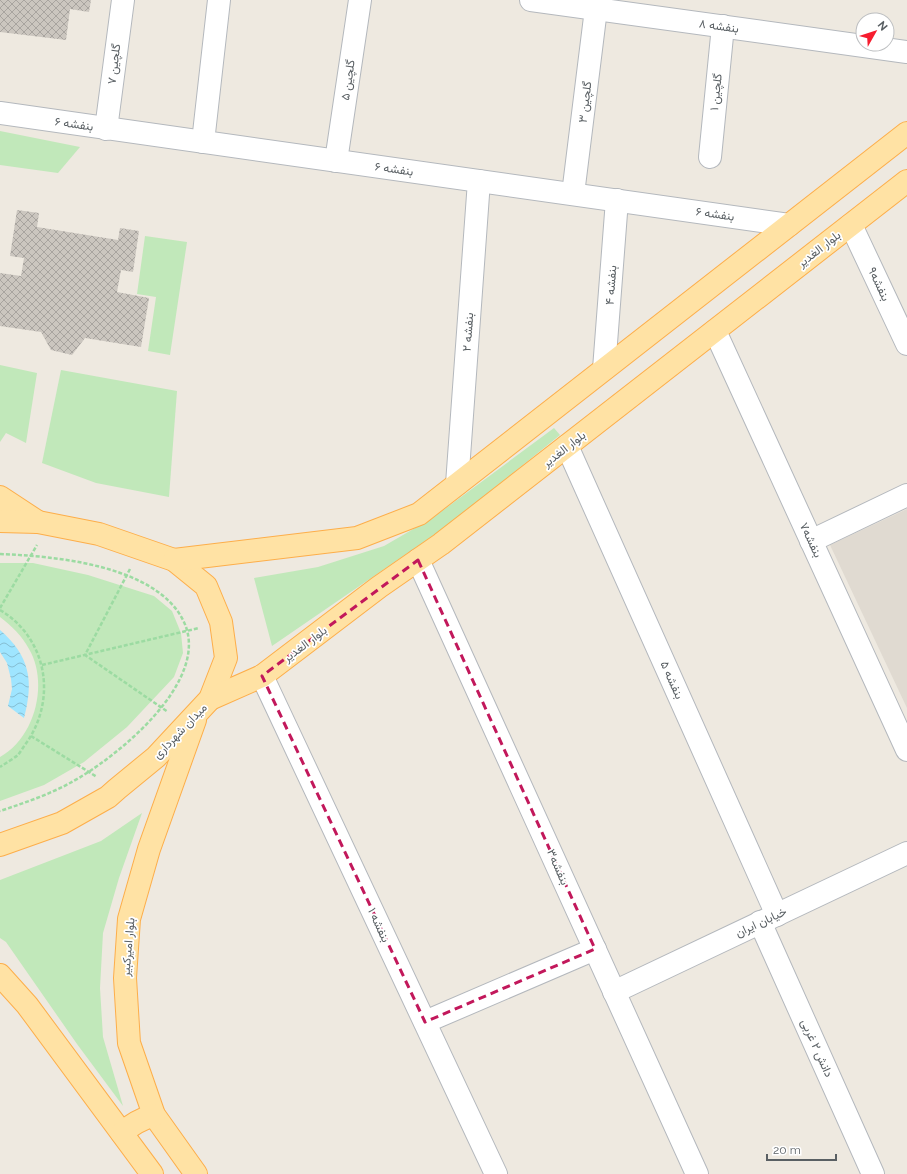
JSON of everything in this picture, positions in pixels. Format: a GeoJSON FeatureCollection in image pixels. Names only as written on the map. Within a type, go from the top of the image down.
{"type":"FeatureCollection","features":[{"type":"Feature","properties":{"kind":"main road"},"geometry":{"type":"LineString","coordinates":[[174,560],[357,538],[419,514],[907,133]]}},
{"type":"Feature","properties":{"kind":"main road","name":"بلوار الغدیر"},"geometry":{"type":"LineString","coordinates":[[198,712],[262,676],[379,587],[441,544],[907,181]]}},
{"type":"Feature","properties":{"kind":"main road"},"geometry":{"type":"LineString","coordinates":[[0,497],[44,523]]}},
{"type":"Feature","properties":{"kind":"main road","name":"میدان شهرداری"},"geometry":{"type":"LineString","coordinates":[[0,521],[44,523],[99,534],[174,560],[206,586],[221,622],[226,658],[198,712],[156,757],[108,797],[62,823],[0,845]]}},
{"type":"Feature","properties":{"kind":"main road","name":"بلوار امیرکبیر"},"geometry":{"type":"LineString","coordinates":[[196,1174],[154,1115],[129,1043],[124,978],[129,918],[149,850],[198,712]]}},
{"type":"Feature","properties":{"kind":"main road"},"geometry":{"type":"LineString","coordinates":[[0,975],[27,1005],[152,1174]]}},
{"type":"Feature","properties":{"kind":"main road"},"geometry":{"type":"LineString","coordinates":[[122,1133],[137,1121],[154,1115]]}},
{"type":"Feature","properties":{"kind":"street","name":"گلچین ۷"},"geometry":{"type":"LineString","coordinates":[[106,129],[123,0]]}},
{"type":"Feature","properties":{"kind":"street"},"geometry":{"type":"LineString","coordinates":[[203,142],[219,0]]}},
{"type":"Feature","properties":{"kind":"street","name":"گلچین ۵"},"geometry":{"type":"LineString","coordinates":[[336,161],[360,0]]}},
{"type":"Feature","properties":{"kind":"street","name":"بنفشه ۸"},"geometry":{"type":"LineString","coordinates":[[531,0],[596,9],[638,7],[723,26],[907,52]]}},
{"type":"Feature","properties":{"kind":"street","name":"گلچین ۳"},"geometry":{"type":"LineString","coordinates":[[573,194],[596,9]]}},
{"type":"Feature","properties":{"kind":"street","name":"گلچین ۱"},"geometry":{"type":"LineString","coordinates":[[710,157],[723,26]]}},
{"type":"Feature","properties":{"kind":"street","name":"بنفشه ۶"},"geometry":{"type":"LineString","coordinates":[[0,114],[789,225]]}},
{"type":"Feature","properties":{"kind":"street","name":"بنفشه ۲"},"geometry":{"type":"LineString","coordinates":[[457,484],[479,181]]}},
{"type":"Feature","properties":{"kind":"street","name":"بنفشه ۴"},"geometry":{"type":"LineString","coordinates":[[604,369],[617,200]]}},
{"type":"Feature","properties":{"kind":"street","name":"بنفشه۹"},"geometry":{"type":"LineString","coordinates":[[851,225],[907,344]]}},
{"type":"Feature","properties":{"kind":"street","name":"بنفشه۷"},"geometry":{"type":"LineString","coordinates":[[715,331],[907,750]]}},
{"type":"Feature","properties":{"kind":"street","name":"بنفشه ۵"},"geometry":{"type":"LineString","coordinates":[[567,446],[769,918]]}},
{"type":"Feature","properties":{"kind":"street"},"geometry":{"type":"LineString","coordinates":[[811,540],[907,495]]}},
{"type":"Feature","properties":{"kind":"street","name":"بنفشه۳"},"geometry":{"type":"LineString","coordinates":[[418,560],[697,1174]]}},
{"type":"Feature","properties":{"kind":"street","name":"بنفشه ۱"},"geometry":{"type":"LineString","coordinates":[[262,676],[496,1174]]}},
{"type":"Feature","properties":{"kind":"street","name":"خیابان ایران"},"geometry":{"type":"LineString","coordinates":[[614,992],[907,854]]}},
{"type":"Feature","properties":{"kind":"street","name":"دانش ۲ غربی"},"geometry":{"type":"LineString","coordinates":[[769,918],[873,1174]]}},
{"type":"Feature","properties":{"kind":"street"},"geometry":{"type":"LineString","coordinates":[[425,1022],[595,949]]}},
{"type":"Feature","properties":{"kind":"path"},"geometry":{"type":"LineString","coordinates":[[0,767],[18,755],[31,736],[36,728],[45,697],[42,666],[31,639],[12,617],[0,609],[31,555],[44,523]]}},
{"type":"Feature","properties":{"kind":"path"},"geometry":{"type":"LineString","coordinates":[[85,655],[140,548]]}},
{"type":"Feature","properties":{"kind":"path"},"geometry":{"type":"LineString","coordinates":[[0,554],[31,555],[94,565],[126,576],[158,592],[172,604],[183,620],[187,631],[189,647],[187,662],[177,686],[162,708],[123,745],[89,772],[43,797],[0,811]]}},
{"type":"Feature","properties":{"kind":"path"},"geometry":{"type":"LineString","coordinates":[[42,666],[221,622]]}},
{"type":"Feature","properties":{"kind":"path"},"geometry":{"type":"LineString","coordinates":[[85,655],[162,708],[198,712]]}},
{"type":"Feature","properties":{"kind":"path"},"geometry":{"type":"LineString","coordinates":[[31,736],[117,789]]}},
{"type":"Feature","properties":{"kind":"highlighted area"},"geometry":{"type":"Polygon","coordinates":[[[418,560],[595,949],[425,1022],[262,676],[418,560]]]}},
{"type":"Feature","properties":{"kind":"shaded area"},"geometry":{"type":"Polygon","coordinates":[[[907,509],[907,708],[830,545],[907,509]]]}},
{"type":"Feature","properties":{"kind":"green space"},"geometry":{"type":"Polygon","coordinates":[[[0,131],[80,147],[58,173],[0,165],[0,131]]]}},
{"type":"Feature","properties":{"kind":"green space"},"geometry":{"type":"Polygon","coordinates":[[[145,236],[187,242],[170,355],[148,351],[156,297],[137,294],[145,236]]]}},
{"type":"Feature","properties":{"kind":"green space"},"geometry":{"type":"Polygon","coordinates":[[[0,365],[37,373],[26,443],[6,433],[0,442],[0,365]]]}},
{"type":"Feature","properties":{"kind":"green space"},"geometry":{"type":"Polygon","coordinates":[[[61,370],[177,391],[169,497],[96,483],[42,463],[61,370]]]}},
{"type":"Feature","properties":{"kind":"green space"},"geometry":{"type":"Polygon","coordinates":[[[554,428],[560,435],[447,526],[272,646],[254,578],[318,567],[384,546],[434,517],[554,428]]]}},
{"type":"Feature","properties":{"kind":"green space"},"geometry":{"type":"Polygon","coordinates":[[[0,563],[33,563],[88,575],[154,596],[172,611],[181,633],[183,653],[174,677],[127,727],[84,762],[44,785],[0,801],[0,757],[12,748],[22,737],[30,723],[35,709],[38,693],[38,678],[35,663],[29,649],[9,624],[0,617],[0,563]]]}},
{"type":"Feature","properties":{"kind":"green space"},"geometry":{"type":"Polygon","coordinates":[[[142,813],[119,878],[103,933],[100,988],[103,1037],[123,1106],[77,1044],[6,942],[0,938],[0,880],[101,841],[142,813]]]}},
{"type":"Feature","properties":{"kind":"water"},"geometry":{"type":"Polygon","coordinates":[[[0,630],[18,650],[27,670],[29,692],[24,718],[8,706],[12,689],[11,679],[7,663],[0,652],[0,630]]]}},
{"type":"Feature","properties":{"kind":"building"},"geometry":{"type":"Polygon","coordinates":[[[0,0],[91,0],[89,12],[70,9],[66,40],[0,32],[0,0]]]}},
{"type":"Feature","properties":{"kind":"building"},"geometry":{"type":"Polygon","coordinates":[[[17,210],[39,213],[37,227],[118,240],[120,228],[139,231],[133,272],[121,270],[117,292],[149,298],[141,347],[85,338],[72,355],[51,350],[41,332],[0,326],[0,273],[21,276],[24,258],[10,256],[17,210]]]}}]}
